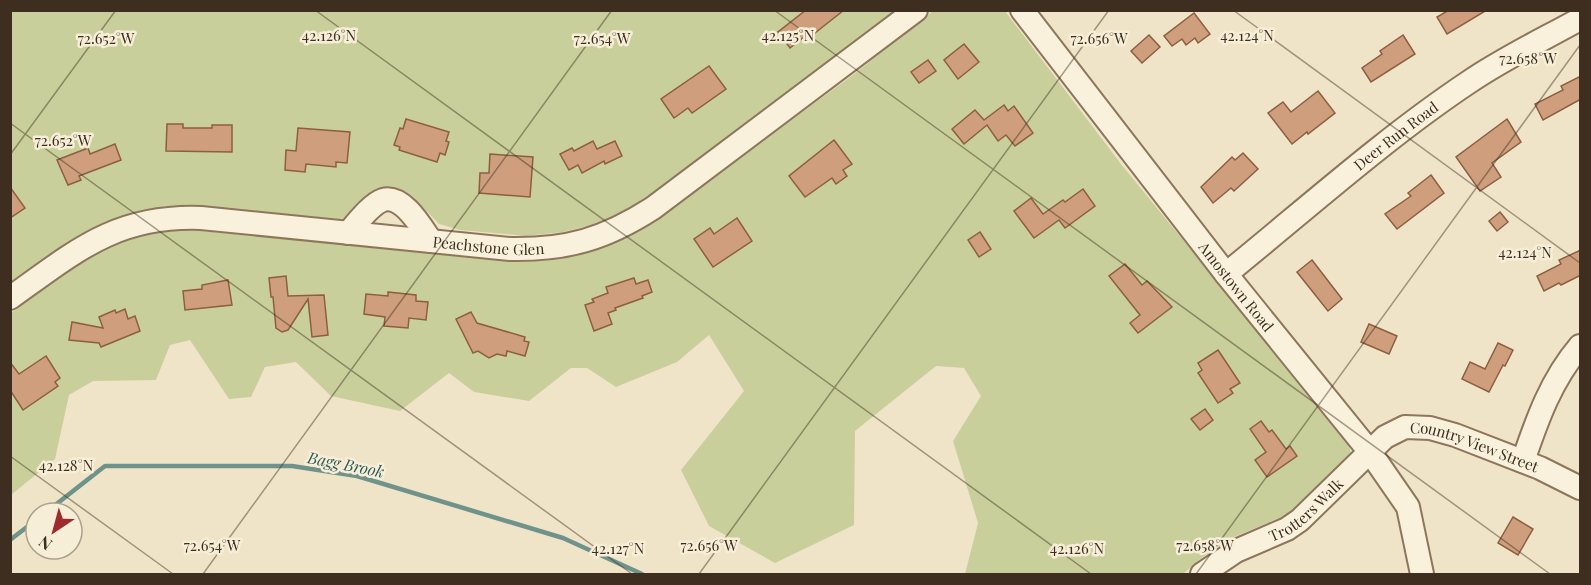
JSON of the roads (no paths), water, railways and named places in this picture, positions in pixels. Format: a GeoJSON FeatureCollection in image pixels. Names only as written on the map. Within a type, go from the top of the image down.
{"type":"FeatureCollection","features":[{"type":"Feature","properties":{"kind":"street","name":"Peachstone Glen"},"geometry":{"type":"LineString","coordinates":[[10,298],[87,244],[113,232],[149,220],[166,218],[201,218],[510,249],[553,248],[575,244],[615,230],[653,208],[916,10]]}},
{"type":"Feature","properties":{"kind":"street","name":"Amostown Road"},"geometry":{"type":"LineString","coordinates":[[1022,10],[1226,274],[1370,453],[1408,507],[1422,574]]}},
{"type":"Feature","properties":{"kind":"street","name":"Deer Run Road"},"geometry":{"type":"LineString","coordinates":[[1226,274],[1385,145],[1452,94],[1581,19]]}},
{"type":"Feature","properties":{"kind":"street"},"geometry":{"type":"LineString","coordinates":[[348,233],[370,209],[383,200],[396,201],[420,223],[431,242]]}},
{"type":"Feature","properties":{"kind":"street"},"geometry":{"type":"LineString","coordinates":[[1523,462],[1547,397],[1565,366],[1581,346]]}},
{"type":"Feature","properties":{"kind":"street","name":"Country View Street"},"geometry":{"type":"LineString","coordinates":[[1370,453],[1391,432],[1405,427],[1417,426],[1442,430],[1581,488]]}},
{"type":"Feature","properties":{"kind":"street","name":"Trotters Walk"},"geometry":{"type":"LineString","coordinates":[[1202,574],[1236,551],[1287,529],[1300,520],[1370,453]]}},
{"type":"Feature","properties":{"kind":"waterway","name":"Bagg Brook"},"geometry":{"type":"LineString","coordinates":[[60,501],[105,466],[292,466],[357,476],[563,538],[642,574]]}},
{"type":"Feature","properties":{"kind":"waterway","name":"Bagg Brook"},"geometry":{"type":"LineString","coordinates":[[10,540],[24,529]]}}]}
